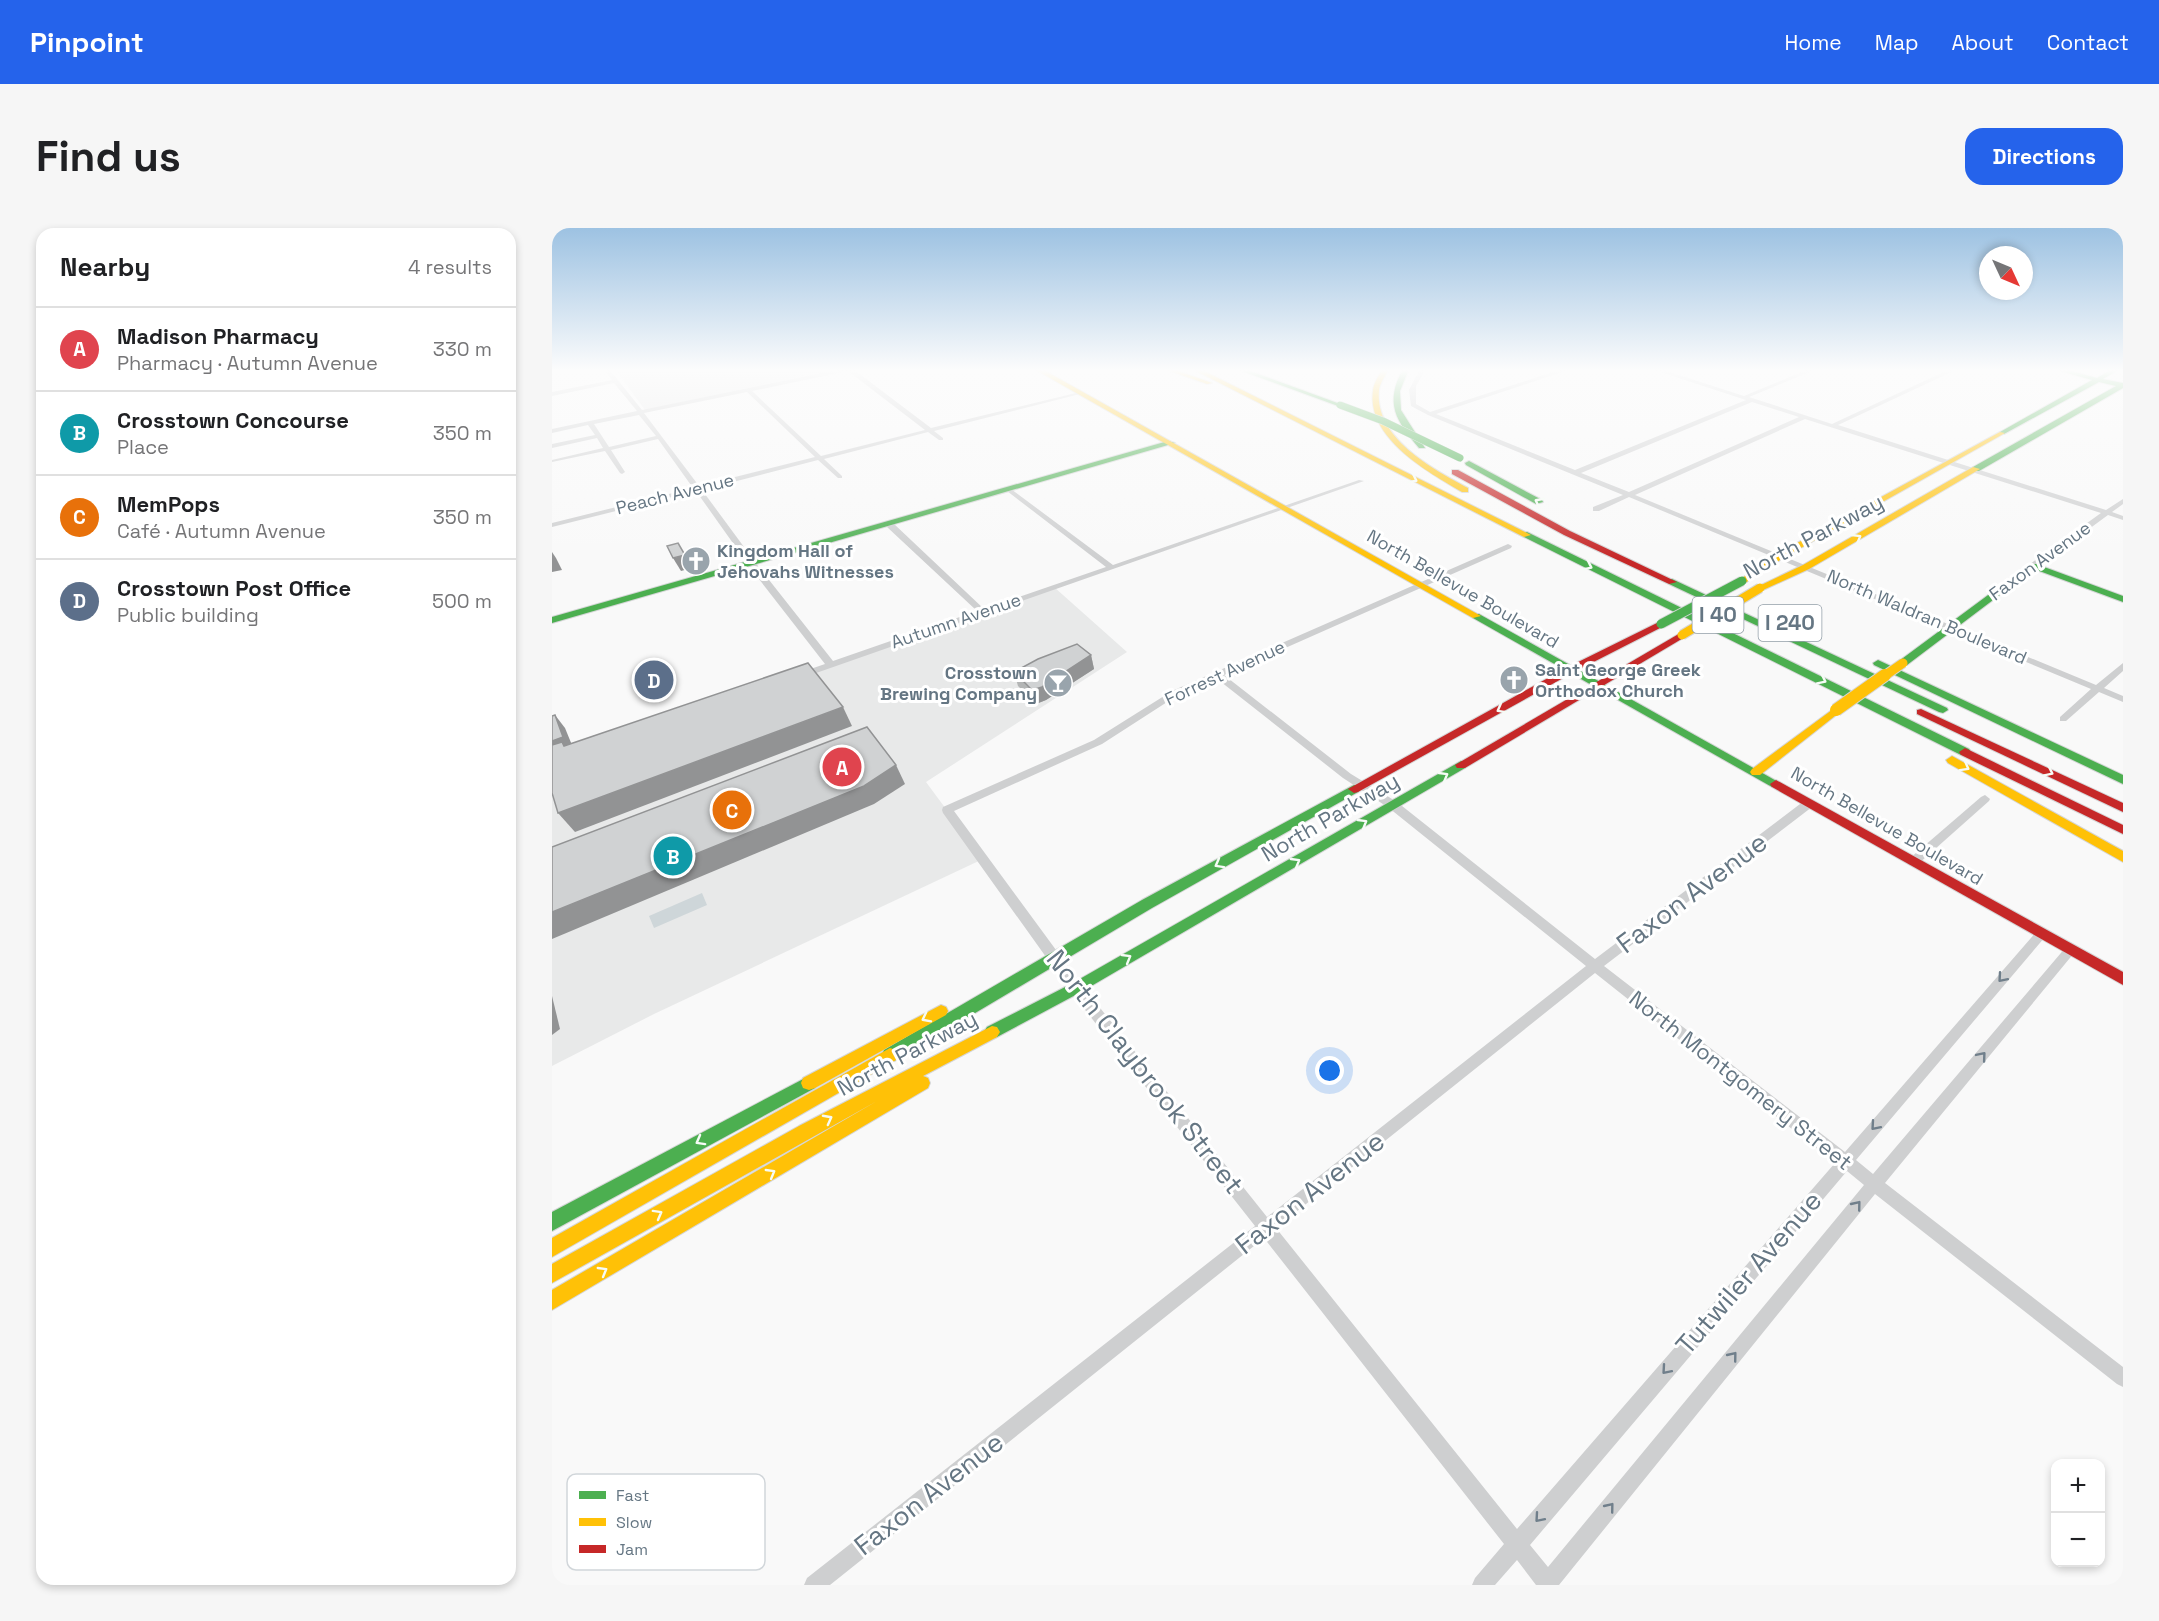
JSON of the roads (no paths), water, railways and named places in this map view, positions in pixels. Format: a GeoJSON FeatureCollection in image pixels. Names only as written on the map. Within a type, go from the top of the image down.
{"type":"FeatureCollection","features":[{"type":"Feature","properties":{"kind":"main road","name":"North Bellevue Boulevard"},"geometry":{"type":"LineString","coordinates":[[1150,432],[1570,670],[1756,772],[1808,804],[2070,950],[2121,974]]}},
{"type":"Feature","properties":{"kind":"main road","name":"I 240"},"geometry":{"type":"LineString","coordinates":[[1320,432],[2123,830]]}},
{"type":"Feature","properties":{"kind":"main road","name":"I 40"},"geometry":{"type":"LineString","coordinates":[[1391,432],[1407,452],[1452,483],[1530,524],[2123,808]]}},
{"type":"Feature","properties":{"kind":"main road","name":"I 240"},"geometry":{"type":"LineString","coordinates":[[1408,432],[1571,519],[1710,587],[1815,634]]}},
{"type":"Feature","properties":{"kind":"main road","name":"I 40"},"geometry":{"type":"LineString","coordinates":[[1411,432],[1431,454],[1477,486],[1568,533],[2123,795]]}},
{"type":"Feature","properties":{"kind":"main road","name":"North Parkway"},"geometry":{"type":"LineString","coordinates":[[552,1248],[777,1121],[1055,956],[1570,670],[1742,581],[1780,556],[2004,432]]}},
{"type":"Feature","properties":{"kind":"main road","name":"North Parkway"},"geometry":{"type":"LineString","coordinates":[[552,1274],[805,1131],[1076,988],[1599,686],[1760,588],[1806,567],[2041,432]]}},
{"type":"Feature","properties":{"kind":"main road"},"geometry":{"type":"LineString","coordinates":[[552,620],[752,565],[1170,443]]}},
{"type":"Feature","properties":{"kind":"main road"},"geometry":{"type":"LineString","coordinates":[[2033,566],[2123,599]]}},
{"type":"Feature","properties":{"kind":"main road","name":"Faxon Avenue"},"geometry":{"type":"LineString","coordinates":[[1756,772],[2033,566]]}},
{"type":"Feature","properties":{"kind":"main road"},"geometry":{"type":"LineString","coordinates":[[1655,600],[1713,638],[1957,763],[2123,857]]}},
{"type":"Feature","properties":{"kind":"main road"},"geometry":{"type":"LineString","coordinates":[[1868,658],[2123,780]]}},
{"type":"Feature","properties":{"kind":"main road"},"geometry":{"type":"LineString","coordinates":[[1930,686],[2112,759]]}},
{"type":"Feature","properties":{"kind":"main road"},"geometry":{"type":"LineString","coordinates":[[552,1222],[917,1023],[1055,956]]}},
{"type":"Feature","properties":{"kind":"main road"},"geometry":{"type":"LineString","coordinates":[[552,1301],[850,1127],[1076,988]]}},
{"type":"Feature","properties":{"kind":"street"},"geometry":{"type":"LineString","coordinates":[[596,432],[622,472]]}},
{"type":"Feature","properties":{"kind":"street"},"geometry":{"type":"LineString","coordinates":[[655,432],[752,565],[831,664]]}},
{"type":"Feature","properties":{"kind":"street"},"geometry":{"type":"LineString","coordinates":[[792,432],[840,477]]}},
{"type":"Feature","properties":{"kind":"street","name":"Peach Avenue"},"geometry":{"type":"LineString","coordinates":[[552,525],[915,432]]}},
{"type":"Feature","properties":{"kind":"street"},"geometry":{"type":"LineString","coordinates":[[932,432],[941,439]]}},
{"type":"Feature","properties":{"kind":"street","name":"North Waldran Boulevard"},"geometry":{"type":"LineString","coordinates":[[1475,432],[2123,699]]}},
{"type":"Feature","properties":{"kind":"street"},"geometry":{"type":"LineString","coordinates":[[1574,473],[1673,432]]}},
{"type":"Feature","properties":{"kind":"street"},"geometry":{"type":"LineString","coordinates":[[1596,508],[1769,432]]}},
{"type":"Feature","properties":{"kind":"street"},"geometry":{"type":"LineString","coordinates":[[1854,432],[2123,518]]}},
{"type":"Feature","properties":{"kind":"street"},"geometry":{"type":"LineString","coordinates":[[552,446],[599,436]]}},
{"type":"Feature","properties":{"kind":"street"},"geometry":{"type":"LineString","coordinates":[[554,461],[660,438]]}},
{"type":"Feature","properties":{"kind":"street","name":"Autumn Avenue"},"geometry":{"type":"LineString","coordinates":[[790,679],[1361,481]]}},
{"type":"Feature","properties":{"kind":"street"},"geometry":{"type":"LineString","coordinates":[[1009,490],[1111,567]]}},
{"type":"Feature","properties":{"kind":"street","name":"Faxon Avenue"},"geometry":{"type":"LineString","coordinates":[[2033,566],[2123,501]]}},
{"type":"Feature","properties":{"kind":"street"},"geometry":{"type":"LineString","coordinates":[[890,525],[982,612]]}},
{"type":"Feature","properties":{"kind":"street","name":"Forrest Avenue"},"geometry":{"type":"LineString","coordinates":[[947,810],[1098,742],[1175,693],[1508,546]]}},
{"type":"Feature","properties":{"kind":"street"},"geometry":{"type":"LineString","coordinates":[[2063,720],[2123,666]]}},
{"type":"Feature","properties":{"kind":"street","name":"North Montgomery Street"},"geometry":{"type":"LineString","coordinates":[[1217,674],[1362,786],[1393,805],[1595,966],[2123,1378]]}},
{"type":"Feature","properties":{"kind":"street"},"geometry":{"type":"LineString","coordinates":[[1913,862],[1985,799]]}},
{"type":"Feature","properties":{"kind":"street","name":"Faxon Avenue"},"geometry":{"type":"LineString","coordinates":[[814,1585],[1595,966],[1808,804]]}},
{"type":"Feature","properties":{"kind":"street","name":"North Claybrook Street"},"geometry":{"type":"LineString","coordinates":[[947,810],[1076,988],[1548,1584]]}},
{"type":"Feature","properties":{"kind":"street","name":"Tutwiler Avenue"},"geometry":{"type":"LineString","coordinates":[[1482,1585],[2041,934]]}},
{"type":"Feature","properties":{"kind":"street","name":"Tutwiler Avenue"},"geometry":{"type":"LineString","coordinates":[[1548,1584],[1874,1184],[2070,950]]}},
{"type":"Feature","properties":{"kind":"place","name":"Kingdom Hall of Jehovahs Witnesses"},"geometry":{"type":"Point","coordinates":[696,561]}},
{"type":"Feature","properties":{"kind":"place","name":"Crosstown Post Office"},"geometry":{"type":"Point","coordinates":[654,680]}},
{"type":"Feature","properties":{"kind":"place","name":"Saint George Greek Orthodox Church"},"geometry":{"type":"Point","coordinates":[1514,680]}},
{"type":"Feature","properties":{"kind":"place","name":"Crosstown Brewing Company"},"geometry":{"type":"Point","coordinates":[1058,683]}},
{"type":"Feature","properties":{"kind":"place","name":"Madison Pharmacy"},"geometry":{"type":"Point","coordinates":[842,767]}},
{"type":"Feature","properties":{"kind":"place","name":"MemPops"},"geometry":{"type":"Point","coordinates":[732,810]}},
{"type":"Feature","properties":{"kind":"place","name":"Crosstown Concourse"},"geometry":{"type":"Point","coordinates":[673,856]}}]}
